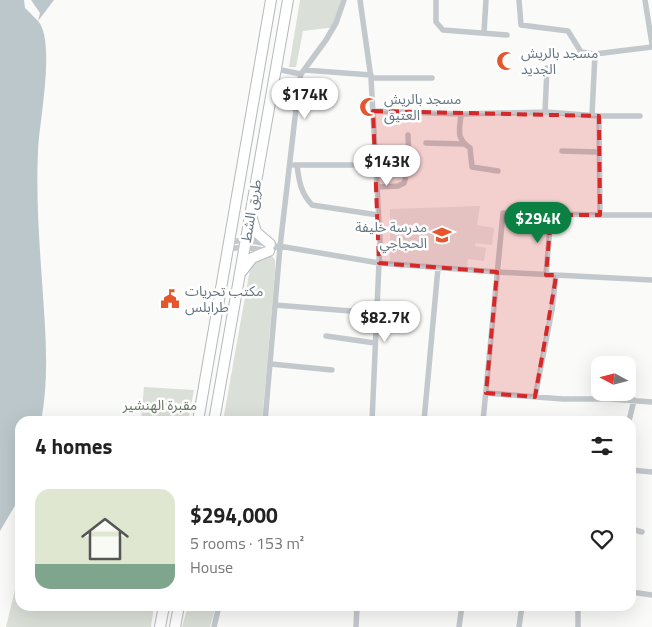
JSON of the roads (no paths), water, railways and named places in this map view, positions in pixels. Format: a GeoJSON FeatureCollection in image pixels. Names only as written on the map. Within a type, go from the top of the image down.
{"type":"FeatureCollection","features":[{"type":"Feature","properties":{"kind":"highway","name":"طريق الشط"},"geometry":{"type":"LineString","coordinates":[[199,416],[270,0]]}},
{"type":"Feature","properties":{"kind":"highway","name":"طريق الشط"},"geometry":{"type":"LineString","coordinates":[[215,416],[288,0]]}},
{"type":"Feature","properties":{"kind":"highway"},"geometry":{"type":"LineString","coordinates":[[240,277],[246,263],[274,247],[256,232],[250,212]]}},
{"type":"Feature","properties":{"kind":"highway"},"geometry":{"type":"LineString","coordinates":[[160,627],[163,611]]}},
{"type":"Feature","properties":{"kind":"highway"},"geometry":{"type":"LineString","coordinates":[[175,627],[178,611]]}},
{"type":"Feature","properties":{"kind":"street"},"geometry":{"type":"LineString","coordinates":[[266,416],[275,305],[274,247],[290,166],[302,72],[336,23],[344,0]]}},
{"type":"Feature","properties":{"kind":"street"},"geometry":{"type":"LineString","coordinates":[[360,0],[371,77],[378,215],[379,263],[372,416]]}},
{"type":"Feature","properties":{"kind":"street"},"geometry":{"type":"LineString","coordinates":[[436,0],[438,27],[443,30],[507,35]]}},
{"type":"Feature","properties":{"kind":"street"},"geometry":{"type":"LineString","coordinates":[[484,32],[486,0]]}},
{"type":"Feature","properties":{"kind":"street"},"geometry":{"type":"LineString","coordinates":[[519,0],[521,25],[568,31],[581,52],[595,54],[652,45],[645,0]]}},
{"type":"Feature","properties":{"kind":"street"},"geometry":{"type":"LineString","coordinates":[[595,54],[600,215]]}},
{"type":"Feature","properties":{"kind":"street"},"geometry":{"type":"LineString","coordinates":[[545,112],[548,68]]}},
{"type":"Feature","properties":{"kind":"street"},"geometry":{"type":"LineString","coordinates":[[276,69],[371,77],[432,78]]}},
{"type":"Feature","properties":{"kind":"street"},"geometry":{"type":"LineString","coordinates":[[373,111],[461,114],[545,112],[640,116]]}},
{"type":"Feature","properties":{"kind":"street"},"geometry":{"type":"LineString","coordinates":[[461,114],[459,137],[470,148],[471,165],[474,170],[498,171]]}},
{"type":"Feature","properties":{"kind":"street"},"geometry":{"type":"LineString","coordinates":[[377,187],[398,186],[404,183],[409,165],[408,135]]}},
{"type":"Feature","properties":{"kind":"street"},"geometry":{"type":"LineString","coordinates":[[426,143],[464,144]]}},
{"type":"Feature","properties":{"kind":"street"},"geometry":{"type":"LineString","coordinates":[[562,152],[598,152]]}},
{"type":"Feature","properties":{"kind":"street"},"geometry":{"type":"LineString","coordinates":[[290,166],[376,165]]}},
{"type":"Feature","properties":{"kind":"street"},"geometry":{"type":"LineString","coordinates":[[297,166],[299,183],[304,196],[312,205],[378,215]]}},
{"type":"Feature","properties":{"kind":"street"},"geometry":{"type":"LineString","coordinates":[[483,416],[503,213],[551,216],[652,215]]}},
{"type":"Feature","properties":{"kind":"street"},"geometry":{"type":"LineString","coordinates":[[546,275],[551,216]]}},
{"type":"Feature","properties":{"kind":"street"},"geometry":{"type":"LineString","coordinates":[[228,246],[245,244],[274,247],[379,263],[438,268],[652,280]]}},
{"type":"Feature","properties":{"kind":"street"},"geometry":{"type":"LineString","coordinates":[[424,416],[438,268]]}},
{"type":"Feature","properties":{"kind":"street"},"geometry":{"type":"LineString","coordinates":[[535,396],[552,310],[556,276]]}},
{"type":"Feature","properties":{"kind":"street"},"geometry":{"type":"LineString","coordinates":[[275,305],[376,313]]}},
{"type":"Feature","properties":{"kind":"street"},"geometry":{"type":"LineString","coordinates":[[326,336],[375,343]]}},
{"type":"Feature","properties":{"kind":"street"},"geometry":{"type":"LineString","coordinates":[[271,364],[332,370]]}},
{"type":"Feature","properties":{"kind":"street"},"geometry":{"type":"LineString","coordinates":[[486,393],[591,398]]}},
{"type":"Feature","properties":{"kind":"street"},"geometry":{"type":"LineString","coordinates":[[636,400],[652,402]]}},
{"type":"Feature","properties":{"kind":"street"},"geometry":{"type":"LineString","coordinates":[[630,416],[634,401]]}},
{"type":"Feature","properties":{"kind":"street"},"geometry":{"type":"LineString","coordinates":[[636,470],[652,472]]}},
{"type":"Feature","properties":{"kind":"street"},"geometry":{"type":"LineString","coordinates":[[636,530],[642,532]]}},
{"type":"Feature","properties":{"kind":"street"},"geometry":{"type":"LineString","coordinates":[[636,593],[652,595]]}},
{"type":"Feature","properties":{"kind":"street"},"geometry":{"type":"LineString","coordinates":[[214,627],[218,611]]}},
{"type":"Feature","properties":{"kind":"street"},"geometry":{"type":"LineString","coordinates":[[356,627],[357,611]]}},
{"type":"Feature","properties":{"kind":"street"},"geometry":{"type":"LineString","coordinates":[[459,627],[461,611]]}},
{"type":"Feature","properties":{"kind":"street"},"geometry":{"type":"LineString","coordinates":[[519,627],[521,611]]}},
{"type":"Feature","properties":{"kind":"street"},"geometry":{"type":"LineString","coordinates":[[578,611],[578,627]]}},
{"type":"Feature","properties":{"kind":"place","name":"مسجد بالريش الجديد"},"geometry":{"type":"Point","coordinates":[506,61]}},
{"type":"Feature","properties":{"kind":"place","name":"مسجد بالريش العتيق"},"geometry":{"type":"Point","coordinates":[369,107]}},
{"type":"Feature","properties":{"kind":"place","name":"مدرسة خليفة الحجاجي"},"geometry":{"type":"Point","coordinates":[442,235]}},
{"type":"Feature","properties":{"kind":"place","name":"مكتب تحريات طرابلس"},"geometry":{"type":"Point","coordinates":[170,299]}},
{"type":"Feature","properties":{"kind":"park label","name":"مقبرة الهنشير"},"geometry":{"type":"Point","coordinates":[160,405]}}]}
